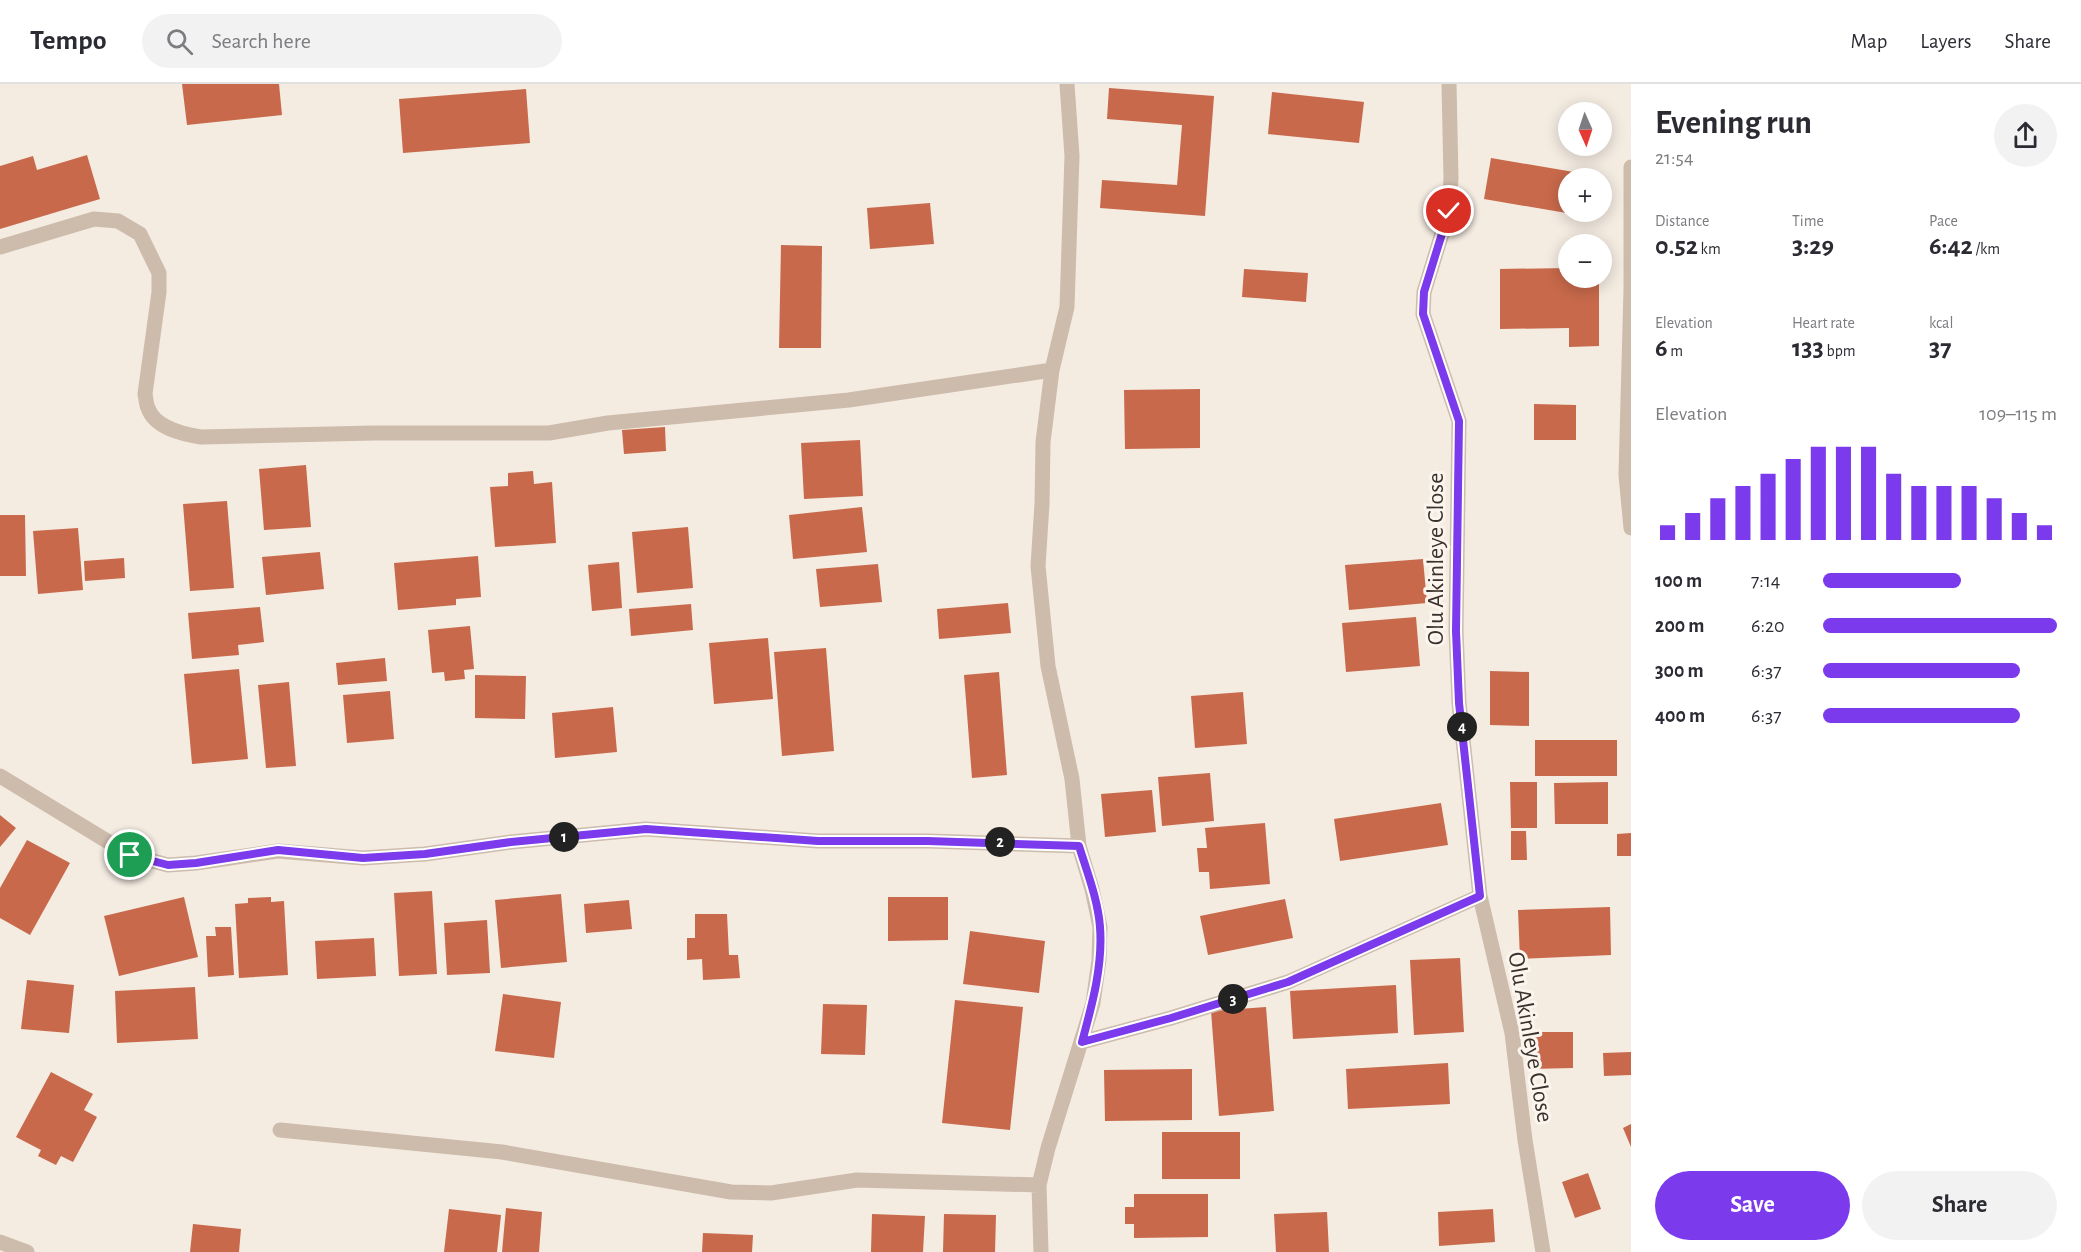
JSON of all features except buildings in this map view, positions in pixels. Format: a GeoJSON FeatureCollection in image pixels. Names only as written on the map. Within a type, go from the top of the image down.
{"type":"FeatureCollection","features":[{"type":"Feature","properties":{"kind":"street"},"geometry":{"type":"LineString","coordinates":[[1041,1252],[1039,1185],[1048,1148],[1093,1003],[1099,960],[1100,927],[1079,846],[1072,779],[1048,666],[1038,566],[1043,442],[1052,370],[1067,307],[1072,156],[1067,84]]}},
{"type":"Feature","properties":{"kind":"street","name":"Olu Akinleye Close"},"geometry":{"type":"LineString","coordinates":[[1449,84],[1451,178],[1449,211],[1424,292],[1423,314],[1459,421],[1456,631],[1459,703],[1480,896],[1512,1033],[1525,1140],[1543,1252]]}},
{"type":"Feature","properties":{"kind":"street"},"geometry":{"type":"LineString","coordinates":[[1631,167],[1631,290],[1626,475],[1631,528]]}},
{"type":"Feature","properties":{"kind":"street"},"geometry":{"type":"LineString","coordinates":[[0,247],[94,219],[118,221],[140,234],[159,273],[159,292],[145,394],[148,410],[162,424],[182,434],[201,437],[374,433],[549,433],[608,423],[849,400],[1052,370]]}},
{"type":"Feature","properties":{"kind":"street"},"geometry":{"type":"LineString","coordinates":[[0,776],[130,855],[168,865],[196,863],[278,850],[363,858],[425,854],[511,842],[646,829],[818,841],[939,841],[1079,846]]}},
{"type":"Feature","properties":{"kind":"street"},"geometry":{"type":"LineString","coordinates":[[1082,1042],[1171,1018],[1288,982],[1480,896]]}},
{"type":"Feature","properties":{"kind":"street"},"geometry":{"type":"LineString","coordinates":[[280,1130],[502,1152],[731,1192],[771,1193],[857,1180],[1039,1185]]}},
{"type":"Feature","properties":{"kind":"street"},"geometry":{"type":"LineString","coordinates":[[0,1242],[27,1252]]}},
{"type":"Feature","properties":{"kind":"route"},"geometry":{"type":"LineString","coordinates":[[130,855],[168,865],[196,863],[278,850],[363,858],[425,854],[511,842],[646,829],[818,841],[928,841],[1079,846],[1100,927],[1099,960],[1093,1003],[1082,1042],[1171,1018],[1288,982],[1480,896],[1459,703],[1456,631],[1459,421],[1423,314],[1424,292],[1449,211]]}}]}
